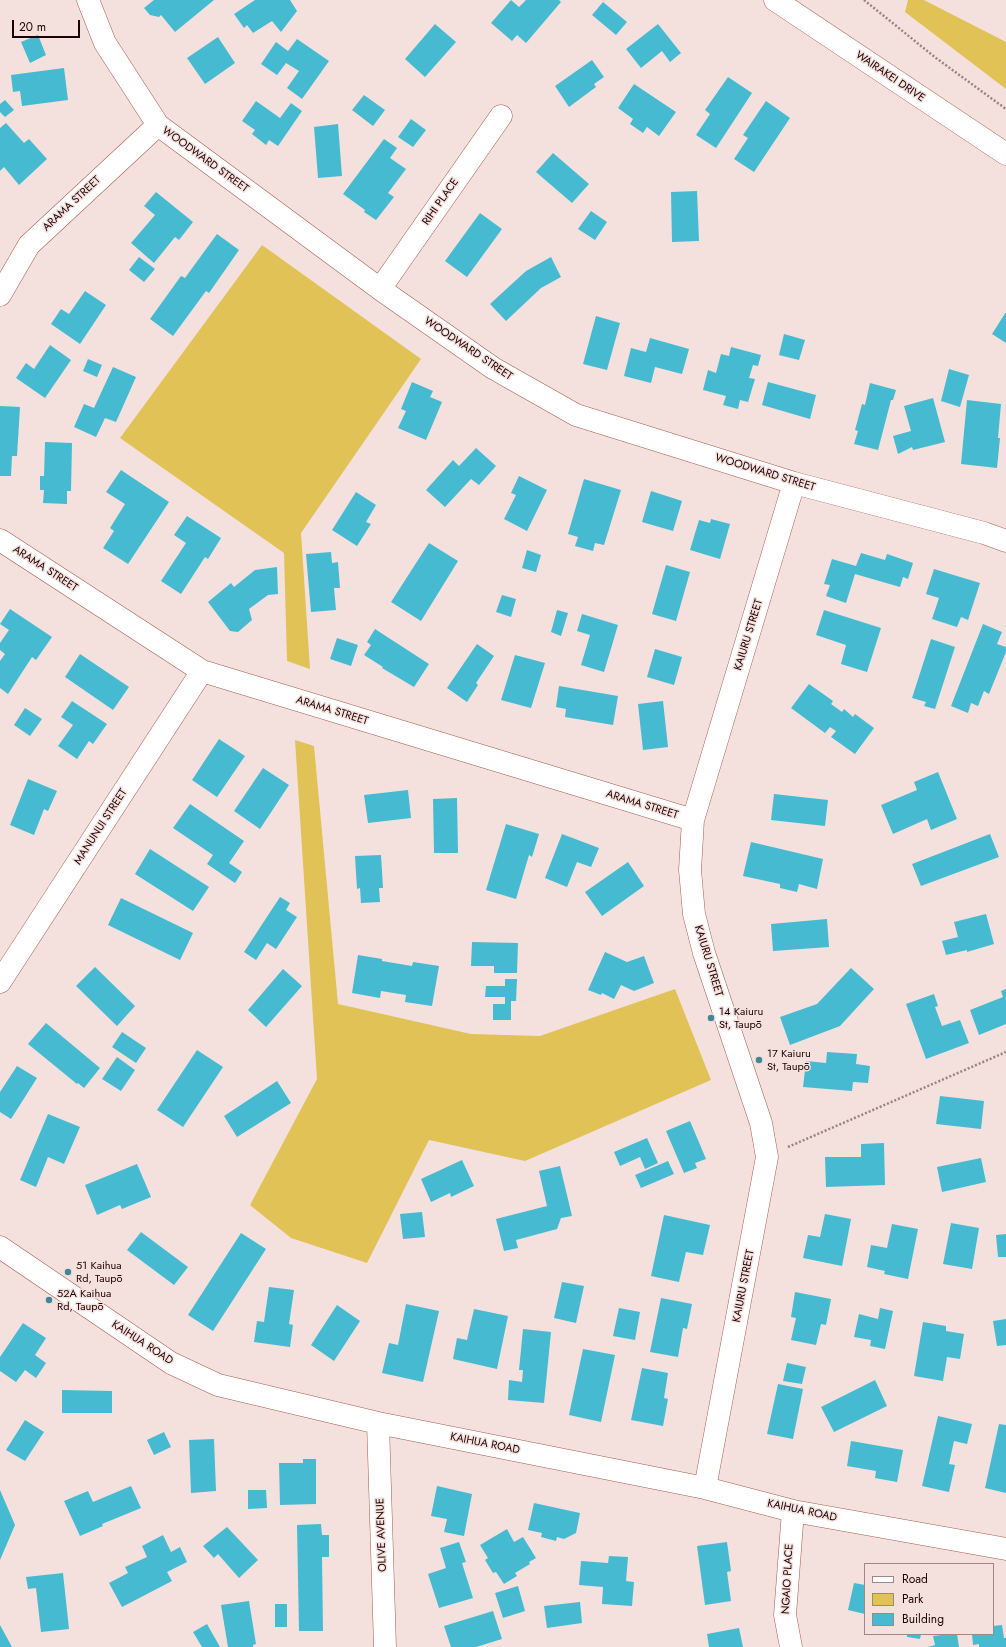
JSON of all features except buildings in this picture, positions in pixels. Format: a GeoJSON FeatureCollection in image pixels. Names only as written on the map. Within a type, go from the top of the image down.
{"type":"FeatureCollection","features":[{"type":"Feature","properties":{"kind":"street","name":"WOODWARD STREET"},"geometry":{"type":"LineString","coordinates":[[88,0],[106,43],[158,125],[380,289],[493,368],[576,415],[794,483],[984,533],[1006,541]]}},
{"type":"Feature","properties":{"kind":"street","name":"WAIRAKEI DRIVE"},"geometry":{"type":"LineString","coordinates":[[775,0],[1006,154]]}},
{"type":"Feature","properties":{"kind":"street","name":"RIHI PLACE"},"geometry":{"type":"LineString","coordinates":[[380,289],[502,116]]}},
{"type":"Feature","properties":{"kind":"street","name":"ARAMA STREET"},"geometry":{"type":"LineString","coordinates":[[0,295],[29,245],[158,125]]}},
{"type":"Feature","properties":{"kind":"street","name":"KAIURU STREET"},"geometry":{"type":"LineString","coordinates":[[705,1488],[767,1157],[761,1123],[704,953],[694,914],[690,870],[693,820],[794,483]]}},
{"type":"Feature","properties":{"kind":"street","name":"ARAMA STREET"},"geometry":{"type":"LineString","coordinates":[[0,540],[202,671],[693,820]]}},
{"type":"Feature","properties":{"kind":"street","name":"MANUNUI STREET"},"geometry":{"type":"LineString","coordinates":[[0,982],[202,671]]}},
{"type":"Feature","properties":{"kind":"street","name":"KAIHUA ROAD"},"geometry":{"type":"LineString","coordinates":[[0,1247],[171,1363],[218,1384],[378,1423],[705,1488],[793,1511],[1006,1549]]}},
{"type":"Feature","properties":{"kind":"street","name":"OLIVE AVENUE"},"geometry":{"type":"LineString","coordinates":[[378,1423],[385,1647]]}},
{"type":"Feature","properties":{"kind":"street","name":"NGAIO PLACE"},"geometry":{"type":"LineString","coordinates":[[791,1647],[785,1615],[793,1511]]}},
{"type":"Feature","properties":{"kind":"path"},"geometry":{"type":"LineString","coordinates":[[864,0],[936,58],[1006,109]]}},
{"type":"Feature","properties":{"kind":"path"},"geometry":{"type":"LineString","coordinates":[[767,1157],[1006,1052]]}},
{"type":"Feature","properties":{"kind":"green space"},"geometry":{"type":"Polygon","coordinates":[[[908,0],[924,0],[1006,42],[1006,89],[905,12],[908,0]]]}},
{"type":"Feature","properties":{"kind":"green space"},"geometry":{"type":"Polygon","coordinates":[[[262,245],[421,359],[301,533],[310,669],[287,661],[284,553],[120,438],[262,245]]]}},
{"type":"Feature","properties":{"kind":"green space"},"geometry":{"type":"Polygon","coordinates":[[[295,740],[314,746],[338,1004],[471,1034],[540,1036],[675,989],[711,1080],[525,1161],[429,1140],[367,1263],[291,1238],[250,1205],[317,1079],[295,740]]]}},
{"type":"Feature","properties":{"kind":"place","name":"14 Kaiuru St, Taupō"},"geometry":{"type":"Point","coordinates":[711,1018]}},
{"type":"Feature","properties":{"kind":"place","name":"17 Kaiuru St, Taupō"},"geometry":{"type":"Point","coordinates":[759,1060]}},
{"type":"Feature","properties":{"kind":"place","name":"51 Kaihua Rd, Taupō"},"geometry":{"type":"Point","coordinates":[68,1272]}},
{"type":"Feature","properties":{"kind":"place","name":"52A Kaihua Rd, Taupō"},"geometry":{"type":"Point","coordinates":[49,1300]}}]}
